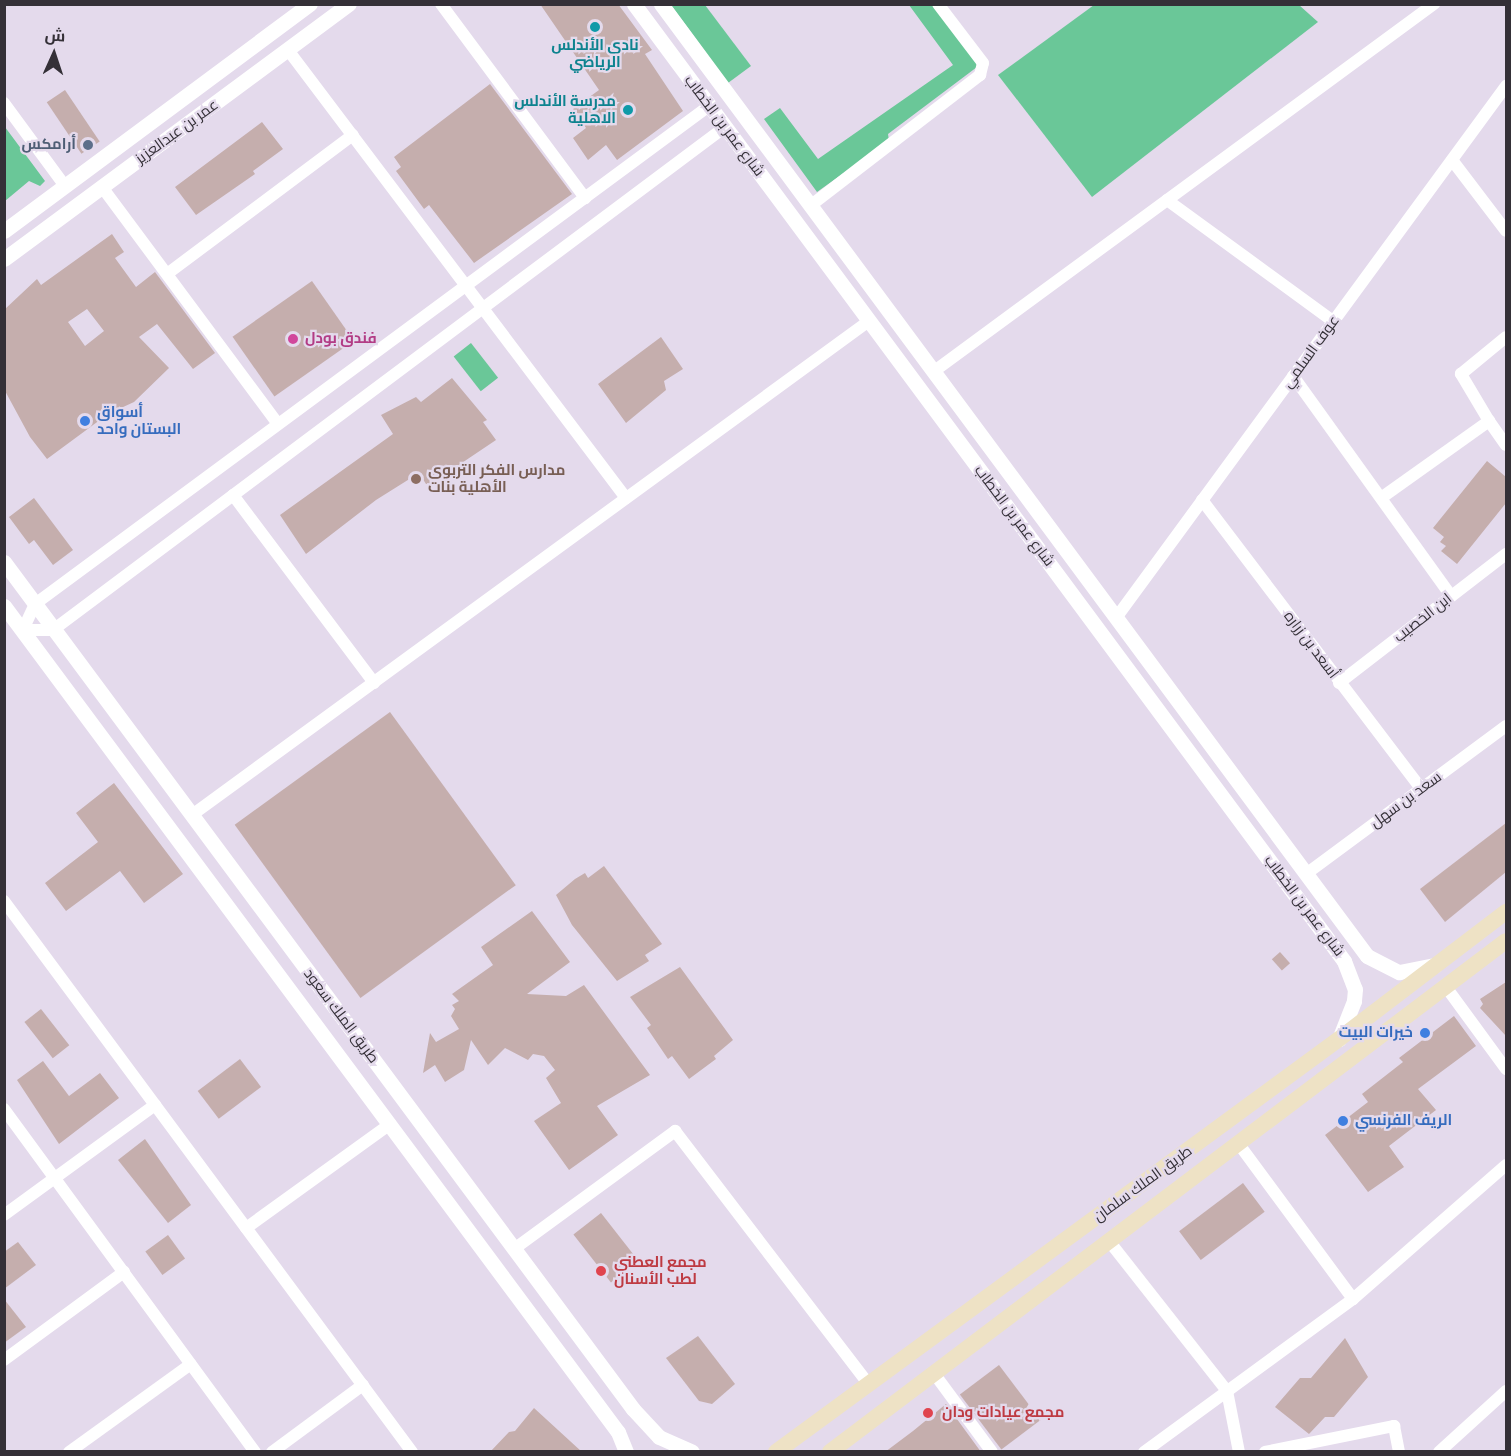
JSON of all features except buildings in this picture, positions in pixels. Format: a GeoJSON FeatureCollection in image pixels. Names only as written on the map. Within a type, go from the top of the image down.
{"type":"FeatureCollection","features":[{"type":"Feature","properties":{"kind":"main road","name":"طريق الملك سلمان"},"geometry":{"type":"LineString","coordinates":[[776,1452],[1340,1039],[1506,912]]}},
{"type":"Feature","properties":{"kind":"main road","name":"طريق الملك سلمان"},"geometry":{"type":"LineString","coordinates":[[830,1452],[1506,941]]}},
{"type":"Feature","properties":{"kind":"street","name":"عمر بن عبدالعزيز"},"geometry":{"type":"LineString","coordinates":[[4,231],[310,4]]}},
{"type":"Feature","properties":{"kind":"street","name":"عمر بن عبدالعزيز"},"geometry":{"type":"LineString","coordinates":[[4,259],[349,4]]}},
{"type":"Feature","properties":{"kind":"street"},"geometry":{"type":"LineString","coordinates":[[441,4],[585,198]]}},
{"type":"Feature","properties":{"kind":"street","name":"شارع عمر بن الخطاب"},"geometry":{"type":"LineString","coordinates":[[634,4],[1344,961],[1355,989],[1354,1001],[1340,1039]]}},
{"type":"Feature","properties":{"kind":"street","name":"شارع عمر بن الخطاب"},"geometry":{"type":"LineString","coordinates":[[661,4],[1306,874],[1375,963],[1399,972],[1435,965]]}},
{"type":"Feature","properties":{"kind":"street"},"geometry":{"type":"LineString","coordinates":[[810,206],[980,75],[983,63],[938,4]]}},
{"type":"Feature","properties":{"kind":"street"},"geometry":{"type":"LineString","coordinates":[[933,372],[1434,4]]}},
{"type":"Feature","properties":{"kind":"street"},"geometry":{"type":"LineString","coordinates":[[288,50],[626,498]]}},
{"type":"Feature","properties":{"kind":"street","name":"عوف السلمي"},"geometry":{"type":"LineString","coordinates":[[1116,618],[1506,86]]}},
{"type":"Feature","properties":{"kind":"street"},"geometry":{"type":"LineString","coordinates":[[4,103],[65,186]]}},
{"type":"Feature","properties":{"kind":"street"},"geometry":{"type":"LineString","coordinates":[[709,106],[35,604],[23,630],[53,630],[725,127]]}},
{"type":"Feature","properties":{"kind":"street"},"geometry":{"type":"LineString","coordinates":[[167,274],[353,135]]}},
{"type":"Feature","properties":{"kind":"street"},"geometry":{"type":"LineString","coordinates":[[1452,160],[1506,231]]}},
{"type":"Feature","properties":{"kind":"street"},"geometry":{"type":"LineString","coordinates":[[102,187],[278,424]]}},
{"type":"Feature","properties":{"kind":"street"},"geometry":{"type":"LineString","coordinates":[[1167,200],[1334,321]]}},
{"type":"Feature","properties":{"kind":"street"},"geometry":{"type":"LineString","coordinates":[[192,815],[869,321]]}},
{"type":"Feature","properties":{"kind":"street"},"geometry":{"type":"LineString","coordinates":[[1506,337],[1461,374],[1506,446]]}},
{"type":"Feature","properties":{"kind":"street"},"geometry":{"type":"LineString","coordinates":[[1293,376],[1451,596]]}},
{"type":"Feature","properties":{"kind":"street"},"geometry":{"type":"LineString","coordinates":[[1381,498],[1489,421]]}},
{"type":"Feature","properties":{"kind":"street"},"geometry":{"type":"LineString","coordinates":[[233,495],[374,682]]}},
{"type":"Feature","properties":{"kind":"street","name":"أسعد بن زراره"},"geometry":{"type":"LineString","coordinates":[[1202,500],[1421,789]]}},
{"type":"Feature","properties":{"kind":"street","name":"ابن الخصيب"},"geometry":{"type":"LineString","coordinates":[[1339,683],[1506,554]]}},
{"type":"Feature","properties":{"kind":"street","name":"طريق الملك سعود"},"geometry":{"type":"LineString","coordinates":[[4,562],[643,1422],[659,1437],[692,1452]]}},
{"type":"Feature","properties":{"kind":"street","name":"طريق الملك سعود"},"geometry":{"type":"LineString","coordinates":[[4,606],[618,1432],[626,1452]]}},
{"type":"Feature","properties":{"kind":"street","name":"سعد بن سهل"},"geometry":{"type":"LineString","coordinates":[[1306,874],[1506,726]]}},
{"type":"Feature","properties":{"kind":"street"},"geometry":{"type":"LineString","coordinates":[[4,902],[412,1452]]}},
{"type":"Feature","properties":{"kind":"street"},"geometry":{"type":"LineString","coordinates":[[1446,987],[1506,1069]]}},
{"type":"Feature","properties":{"kind":"street"},"geometry":{"type":"LineString","coordinates":[[4,1215],[155,1105]]}},
{"type":"Feature","properties":{"kind":"street"},"geometry":{"type":"LineString","coordinates":[[4,1109],[255,1452]]}},
{"type":"Feature","properties":{"kind":"street"},"geometry":{"type":"LineString","coordinates":[[246,1228],[390,1124]]}},
{"type":"Feature","properties":{"kind":"street"},"geometry":{"type":"LineString","coordinates":[[514,1249],[675,1131],[869,1385]]}},
{"type":"Feature","properties":{"kind":"street"},"geometry":{"type":"LineString","coordinates":[[1238,1143],[1353,1299]]}},
{"type":"Feature","properties":{"kind":"street"},"geometry":{"type":"LineString","coordinates":[[1144,1452],[1353,1299],[1506,1165]]}},
{"type":"Feature","properties":{"kind":"street"},"geometry":{"type":"LineString","coordinates":[[1109,1240],[1227,1391],[1239,1452]]}},
{"type":"Feature","properties":{"kind":"street"},"geometry":{"type":"LineString","coordinates":[[4,1360],[124,1272]]}},
{"type":"Feature","properties":{"kind":"street"},"geometry":{"type":"LineString","coordinates":[[69,1452],[191,1364]]}},
{"type":"Feature","properties":{"kind":"street"},"geometry":{"type":"LineString","coordinates":[[933,1372],[992,1452]]}},
{"type":"Feature","properties":{"kind":"street"},"geometry":{"type":"LineString","coordinates":[[272,1452],[363,1385]]}},
{"type":"Feature","properties":{"kind":"street"},"geometry":{"type":"LineString","coordinates":[[1439,1452],[1506,1391]]}},
{"type":"Feature","properties":{"kind":"street"},"geometry":{"type":"LineString","coordinates":[[1265,1452],[1394,1426],[1399,1452]]}},
{"type":"Feature","properties":{"kind":"green space"},"geometry":{"type":"Polygon","coordinates":[[[671,5],[705,5],[751,66],[728,83],[671,5]]]}},
{"type":"Feature","properties":{"kind":"green space"},"geometry":{"type":"Polygon","coordinates":[[[909,5],[937,5],[981,64],[888,134],[889,141],[817,192],[764,119],[780,108],[818,159],[953,65],[909,5]]]}},
{"type":"Feature","properties":{"kind":"green space"},"geometry":{"type":"Polygon","coordinates":[[[1094,5],[1299,5],[1318,22],[1092,197],[998,75],[1094,5]]]}},
{"type":"Feature","properties":{"kind":"green space"},"geometry":{"type":"Polygon","coordinates":[[[5,127],[45,181],[40,186],[29,181],[5,201],[5,127]]]}},
{"type":"Feature","properties":{"kind":"green space"},"geometry":{"type":"Polygon","coordinates":[[[471,343],[498,378],[481,391],[454,357],[471,343]]]}},
{"type":"Feature","properties":{"kind":"place","name":"نادي الأندلس الرياضي"},"geometry":{"type":"Point","coordinates":[595,27]}},
{"type":"Feature","properties":{"kind":"place","name":"مدرسة الأندلس الاهلية"},"geometry":{"type":"Point","coordinates":[628,110]}},
{"type":"Feature","properties":{"kind":"place","name":"أرامكس"},"geometry":{"type":"Point","coordinates":[88,145]}},
{"type":"Feature","properties":{"kind":"place","name":"فندق بودل"},"geometry":{"type":"Point","coordinates":[293,339]}},
{"type":"Feature","properties":{"kind":"place","name":"أسواق البستان واحد"},"geometry":{"type":"Point","coordinates":[85,421]}},
{"type":"Feature","properties":{"kind":"place","name":"مدارس الفكر التربوي الأهلية بنات"},"geometry":{"type":"Point","coordinates":[416,479]}},
{"type":"Feature","properties":{"kind":"place","name":"خيرات البيت"},"geometry":{"type":"Point","coordinates":[1425,1033]}},
{"type":"Feature","properties":{"kind":"place","name":"الريف الفرنسي"},"geometry":{"type":"Point","coordinates":[1343,1121]}},
{"type":"Feature","properties":{"kind":"place","name":"مجمع العطني لطب الأسنان"},"geometry":{"type":"Point","coordinates":[601,1271]}},
{"type":"Feature","properties":{"kind":"place","name":"مجمع عيادات ودان"},"geometry":{"type":"Point","coordinates":[928,1413]}}]}
